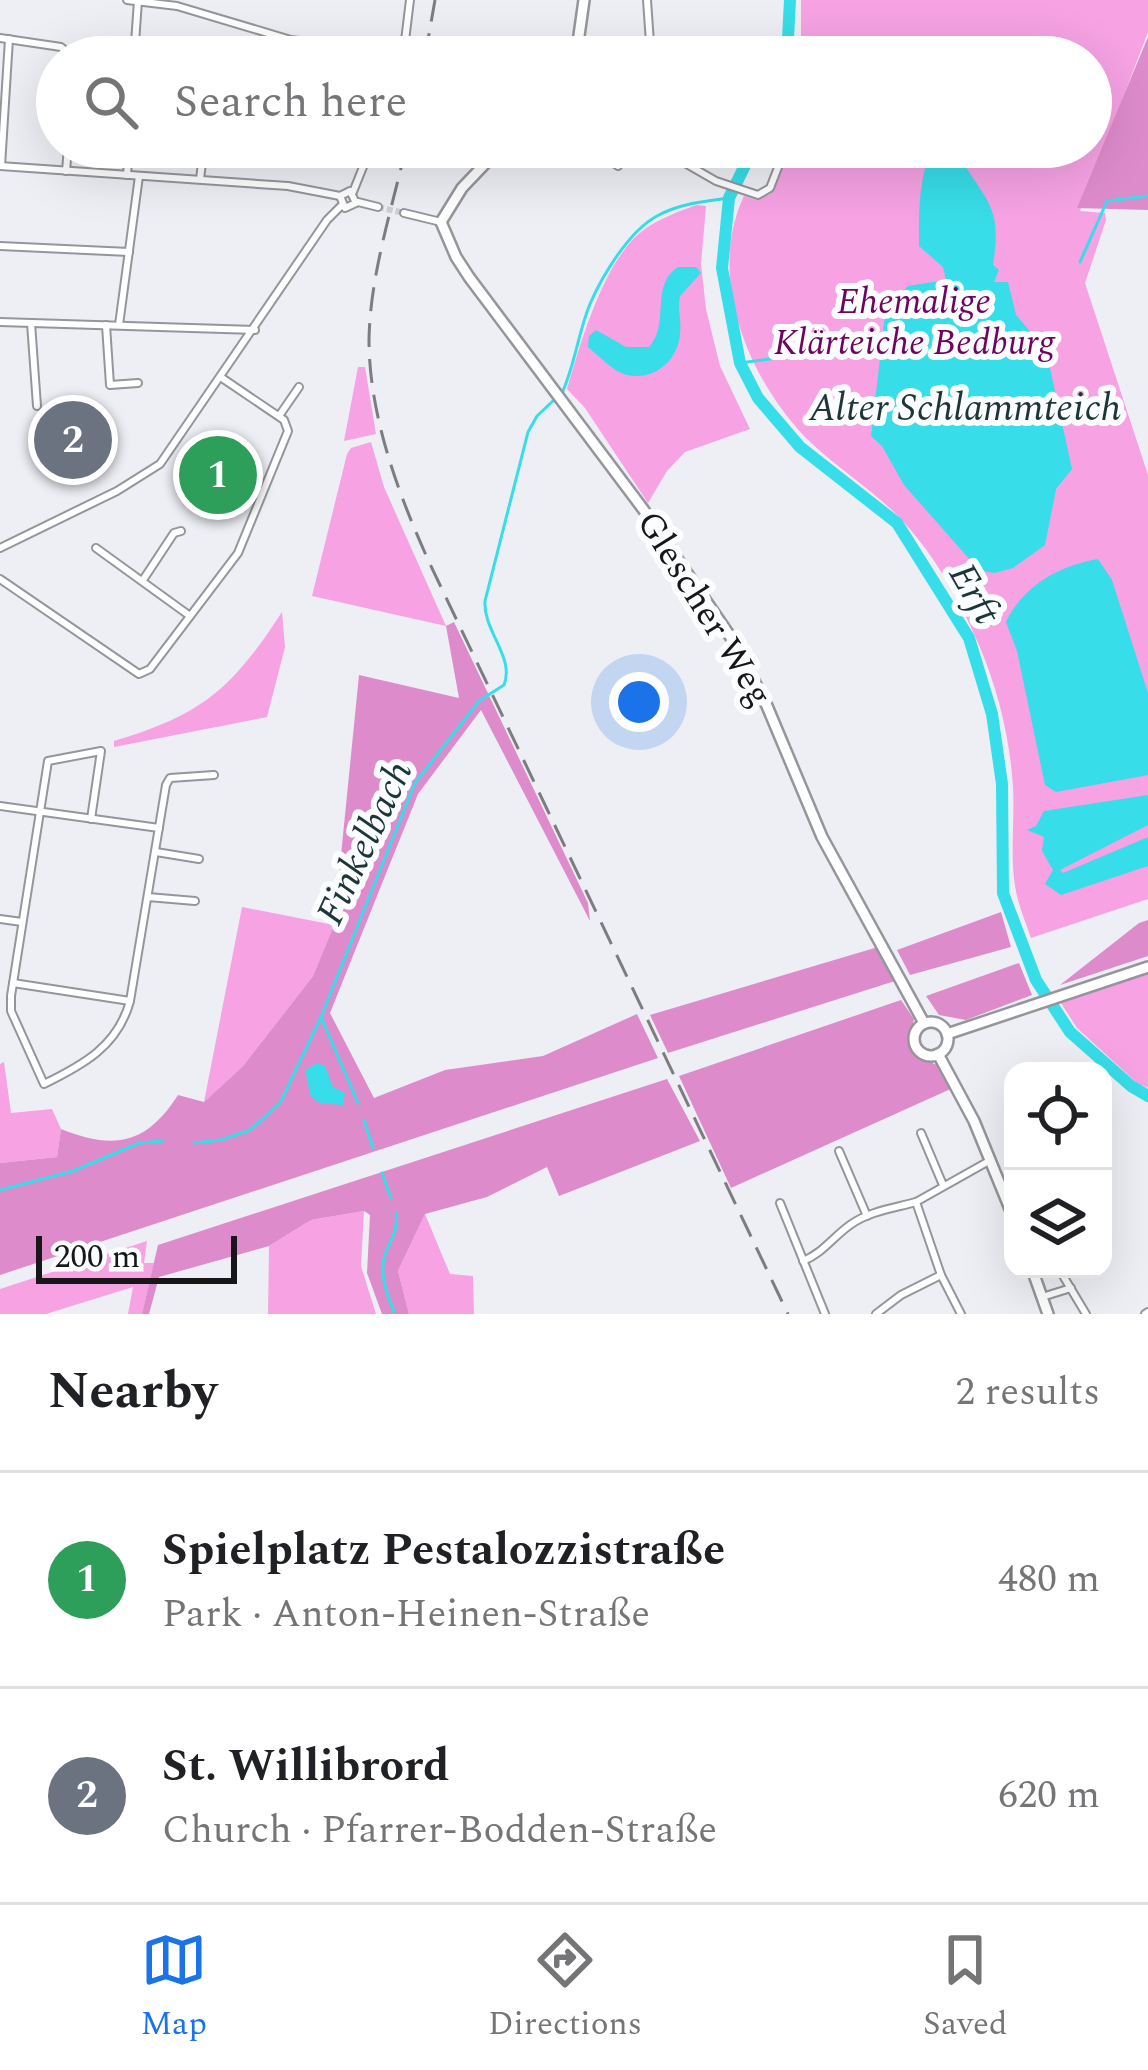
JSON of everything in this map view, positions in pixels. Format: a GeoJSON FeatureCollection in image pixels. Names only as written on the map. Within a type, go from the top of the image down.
{"type":"FeatureCollection","features":[{"type":"Feature","properties":{"kind":"street"},"geometry":{"type":"LineString","coordinates":[[127,0],[177,6],[278,36]]}},
{"type":"Feature","properties":{"kind":"street"},"geometry":{"type":"LineString","coordinates":[[406,36],[410,0]]}},
{"type":"Feature","properties":{"kind":"street"},"geometry":{"type":"LineString","coordinates":[[579,36],[584,0]]}},
{"type":"Feature","properties":{"kind":"street"},"geometry":{"type":"LineString","coordinates":[[647,0],[650,36]]}},
{"type":"Feature","properties":{"kind":"street"},"geometry":{"type":"LineString","coordinates":[[136,36],[138,1]]}},
{"type":"Feature","properties":{"kind":"street"},"geometry":{"type":"LineString","coordinates":[[36,45],[5,38],[0,166],[288,186],[350,208],[364,168]]}},
{"type":"Feature","properties":{"kind":"street"},"geometry":{"type":"LineString","coordinates":[[127,176],[128,168]]}},
{"type":"Feature","properties":{"kind":"street"},"geometry":{"type":"LineString","coordinates":[[200,180],[201,168]]}},
{"type":"Feature","properties":{"kind":"street"},"geometry":{"type":"LineString","coordinates":[[404,213],[441,222],[481,168]]}},
{"type":"Feature","properties":{"kind":"street"},"geometry":{"type":"LineString","coordinates":[[694,168],[751,194],[770,188],[778,168]]}},
{"type":"Feature","properties":{"kind":"street"},"geometry":{"type":"LineString","coordinates":[[119,326],[139,176]]}},
{"type":"Feature","properties":{"kind":"street"},"geometry":{"type":"LineString","coordinates":[[0,548],[117,491],[169,455],[345,191],[378,207]]}},
{"type":"Feature","properties":{"kind":"street","name":"Glescher Weg"},"geometry":{"type":"LineString","coordinates":[[441,222],[458,261],[659,532],[747,666],[822,837],[924,1023]]}},
{"type":"Feature","properties":{"kind":"street"},"geometry":{"type":"LineString","coordinates":[[0,246],[129,252]]}},
{"type":"Feature","properties":{"kind":"street"},"geometry":{"type":"LineString","coordinates":[[0,322],[255,330]]}},
{"type":"Feature","properties":{"kind":"street"},"geometry":{"type":"LineString","coordinates":[[31,323],[37,406]]}},
{"type":"Feature","properties":{"kind":"street"},"geometry":{"type":"LineString","coordinates":[[106,325],[110,385],[138,383]]}},
{"type":"Feature","properties":{"kind":"street"},"geometry":{"type":"LineString","coordinates":[[0,579],[139,674],[150,669],[238,554],[287,430],[279,416],[222,378]]}},
{"type":"Feature","properties":{"kind":"street"},"geometry":{"type":"LineString","coordinates":[[279,416],[299,387]]}},
{"type":"Feature","properties":{"kind":"street"},"geometry":{"type":"LineString","coordinates":[[142,580],[174,533],[181,531]]}},
{"type":"Feature","properties":{"kind":"street"},"geometry":{"type":"LineString","coordinates":[[96,548],[191,617]]}},
{"type":"Feature","properties":{"kind":"street"},"geometry":{"type":"LineString","coordinates":[[91,819],[101,751],[48,761],[11,1011],[44,1084],[103,1050],[119,1029],[130,1001],[170,778],[214,775]]}},
{"type":"Feature","properties":{"kind":"street"},"geometry":{"type":"LineString","coordinates":[[0,806],[159,828]]}},
{"type":"Feature","properties":{"kind":"street"},"geometry":{"type":"LineString","coordinates":[[155,852],[199,859]]}},
{"type":"Feature","properties":{"kind":"street"},"geometry":{"type":"LineString","coordinates":[[148,897],[195,902]]}},
{"type":"Feature","properties":{"kind":"street"},"geometry":{"type":"LineString","coordinates":[[0,919],[22,922]]}},
{"type":"Feature","properties":{"kind":"street"},"geometry":{"type":"LineString","coordinates":[[947,1034],[1148,967]]}},
{"type":"Feature","properties":{"kind":"street"},"geometry":{"type":"LineString","coordinates":[[13,982],[130,1001]]}},
{"type":"Feature","properties":{"kind":"street"},"geometry":{"type":"LineString","coordinates":[[0,1012],[11,1011]]}},
{"type":"Feature","properties":{"kind":"street"},"geometry":{"type":"LineString","coordinates":[[936,1022],[947,1034],[947,1045],[938,1054],[923,1054],[915,1046],[914,1034],[924,1023],[936,1022]]}},
{"type":"Feature","properties":{"kind":"street"},"geometry":{"type":"LineString","coordinates":[[938,1054],[1004,1184]]}},
{"type":"Feature","properties":{"kind":"street"},"geometry":{"type":"LineString","coordinates":[[921,1133],[943,1185]]}},
{"type":"Feature","properties":{"kind":"street"},"geometry":{"type":"LineString","coordinates":[[838,1150],[867,1216]]}},
{"type":"Feature","properties":{"kind":"street"},"geometry":{"type":"LineString","coordinates":[[803,1262],[818,1256],[850,1225],[916,1202],[992,1160]]}},
{"type":"Feature","properties":{"kind":"street"},"geometry":{"type":"LineString","coordinates":[[916,1202],[941,1276],[961,1314]]}},
{"type":"Feature","properties":{"kind":"street"},"geometry":{"type":"LineString","coordinates":[[780,1203],[825,1314]]}},
{"type":"Feature","properties":{"kind":"street"},"geometry":{"type":"LineString","coordinates":[[876,1314],[901,1294],[941,1276]]}},
{"type":"Feature","properties":{"kind":"street"},"geometry":{"type":"LineString","coordinates":[[1035,1278],[1048,1314]]}},
{"type":"Feature","properties":{"kind":"street"},"geometry":{"type":"LineString","coordinates":[[1064,1278],[1086,1314]]}},
{"type":"Feature","properties":{"kind":"street"},"geometry":{"type":"LineString","coordinates":[[1042,1297],[1070,1288]]}},
{"type":"Feature","properties":{"kind":"green space","name":"Ehemalige Klärteiche Bedburg"},"geometry":{"type":"Polygon","coordinates":[[[801,0],[1148,0],[1148,32],[1112,127],[1112,36],[801,36],[801,0]]]}},
{"type":"Feature","properties":{"kind":"green space","name":"Ehemalige Klärteiche Bedburg"},"geometry":{"type":"Polygon","coordinates":[[[781,168],[1096,168],[1080,211],[1105,213],[1106,220],[1085,283],[1148,475],[1148,899],[1031,938],[1015,883],[1013,787],[1006,732],[971,627],[944,576],[910,529],[785,414],[766,386],[739,324],[732,292],[733,227],[744,196],[757,200],[770,194],[781,168]]]}},
{"type":"Feature","properties":{"kind":"green space"},"geometry":{"type":"Polygon","coordinates":[[[697,205],[706,206],[701,264],[706,309],[720,366],[750,429],[685,452],[648,503],[585,408],[567,389],[596,302],[617,260],[645,229],[697,205]]]}},
{"type":"Feature","properties":{"kind":"green space"},"geometry":{"type":"Polygon","coordinates":[[[358,367],[365,367],[376,434],[344,441],[358,367]]]}},
{"type":"Feature","properties":{"kind":"green space"},"geometry":{"type":"Polygon","coordinates":[[[371,442],[384,487],[446,626],[312,596],[347,454],[371,442]]]}},
{"type":"Feature","properties":{"kind":"green space"},"geometry":{"type":"Polygon","coordinates":[[[225,448],[237,455],[214,512],[193,496],[225,448]]]}},
{"type":"Feature","properties":{"kind":"green space"},"geometry":{"type":"Polygon","coordinates":[[[282,612],[285,647],[267,717],[114,747],[114,741],[170,721],[212,696],[247,661],[282,612]]]}},
{"type":"Feature","properties":{"kind":"green space"},"geometry":{"type":"Polygon","coordinates":[[[242,907],[334,925],[313,976],[243,1066],[204,1102],[242,907]]]}},
{"type":"Feature","properties":{"kind":"green space"},"geometry":{"type":"Polygon","coordinates":[[[1148,970],[1148,1088],[1077,1028],[1059,1000],[1148,970]]]}},
{"type":"Feature","properties":{"kind":"green space"},"geometry":{"type":"Polygon","coordinates":[[[4,1062],[11,1113],[52,1109],[61,1129],[57,1157],[0,1163],[0,1064],[4,1062]]]}},
{"type":"Feature","properties":{"kind":"green space"},"geometry":{"type":"Polygon","coordinates":[[[364,1211],[361,1266],[376,1314],[268,1314],[269,1246],[311,1220],[364,1211]]]}},
{"type":"Feature","properties":{"kind":"green space"},"geometry":{"type":"Polygon","coordinates":[[[425,1214],[450,1274],[473,1276],[474,1314],[409,1314],[398,1271],[425,1214]]]}},
{"type":"Feature","properties":{"kind":"green space"},"geometry":{"type":"Polygon","coordinates":[[[147,1241],[144,1263],[154,1263],[142,1314],[128,1314],[133,1287],[46,1314],[0,1314],[0,1289],[147,1241]]]}},
{"type":"Feature","properties":{"kind":"shaded area"},"geometry":{"type":"Polygon","coordinates":[[[1148,37],[1148,210],[1077,208],[1094,168],[1112,168],[1112,124],[1148,37]]]}},
{"type":"Feature","properties":{"kind":"shaded area"},"geometry":{"type":"Polygon","coordinates":[[[454,622],[588,903],[590,921],[481,710],[418,794],[330,1013],[374,1098],[445,1070],[543,1056],[637,1014],[658,1058],[0,1275],[0,1163],[57,1157],[61,1129],[97,1140],[127,1139],[154,1124],[178,1095],[204,1102],[243,1066],[313,976],[334,925],[359,675],[459,698],[446,626],[454,622]]]}},
{"type":"Feature","properties":{"kind":"shaded area"},"geometry":{"type":"Polygon","coordinates":[[[1001,912],[1011,947],[910,975],[897,950],[1001,912]]]}},
{"type":"Feature","properties":{"kind":"shaded area"},"geometry":{"type":"Polygon","coordinates":[[[1148,920],[1148,956],[1060,985],[1139,923],[1148,920]]]}},
{"type":"Feature","properties":{"kind":"shaded area"},"geometry":{"type":"Polygon","coordinates":[[[878,947],[895,981],[668,1053],[650,1015],[878,947]]]}},
{"type":"Feature","properties":{"kind":"shaded area"},"geometry":{"type":"Polygon","coordinates":[[[1019,963],[1032,995],[966,1020],[939,1015],[926,996],[1019,963]]]}},
{"type":"Feature","properties":{"kind":"shaded area"},"geometry":{"type":"Polygon","coordinates":[[[901,1000],[914,1019],[909,1047],[937,1065],[955,1087],[731,1188],[679,1076],[901,1000]]]}},
{"type":"Feature","properties":{"kind":"shaded area"},"geometry":{"type":"Polygon","coordinates":[[[667,1079],[700,1141],[559,1196],[547,1167],[487,1197],[425,1214],[398,1271],[409,1314],[382,1314],[367,1273],[370,1215],[364,1211],[311,1220],[269,1246],[159,1277],[149,1314],[142,1314],[158,1245],[667,1079]]]}},
{"type":"Feature","properties":{"kind":"water","name":"Alter Schlammteich"},"geometry":{"type":"Polygon","coordinates":[[[926,168],[967,168],[985,197],[996,230],[993,265],[999,270],[994,282],[1008,282],[1016,315],[1046,350],[1072,469],[1056,489],[1045,545],[1013,568],[994,573],[979,570],[904,485],[871,436],[885,315],[908,286],[946,280],[943,267],[919,246],[926,168]]]}},
{"type":"Feature","properties":{"kind":"water"},"geometry":{"type":"Polygon","coordinates":[[[678,267],[696,267],[701,273],[680,296],[678,343],[670,360],[656,372],[627,375],[588,347],[589,336],[596,330],[626,347],[649,347],[659,327],[664,284],[678,267]]]}},
{"type":"Feature","properties":{"kind":"water"},"geometry":{"type":"Polygon","coordinates":[[[1098,559],[1112,580],[1148,693],[1148,775],[1056,792],[1045,785],[1017,651],[1006,622],[1022,598],[1044,579],[1098,559]]]}},
{"type":"Feature","properties":{"kind":"water"},"geometry":{"type":"Polygon","coordinates":[[[1148,795],[1148,825],[1060,870],[1063,873],[1148,837],[1148,866],[1061,895],[1045,884],[1053,870],[1042,851],[1044,837],[1027,830],[1036,826],[1044,811],[1148,795]]]}},
{"type":"Feature","properties":{"kind":"water"},"geometry":{"type":"Polygon","coordinates":[[[317,1063],[325,1066],[333,1087],[345,1093],[343,1105],[320,1103],[311,1097],[305,1070],[317,1063]]]}},
{"type":"Feature","properties":{"kind":"waterway","name":"Erft"},"geometry":{"type":"LineString","coordinates":[[788,36],[790,0]]}},
{"type":"Feature","properties":{"kind":"waterway","name":"Erft"},"geometry":{"type":"LineString","coordinates":[[744,168],[729,198],[722,268],[740,363],[758,398],[800,447],[897,523],[969,638],[992,714],[1002,784],[1003,893],[1036,980],[1070,1032],[1148,1096]]}},
{"type":"Feature","properties":{"kind":"waterway"},"geometry":{"type":"LineString","coordinates":[[1080,262],[1107,201],[1148,196]]}},
{"type":"Feature","properties":{"kind":"waterway","name":"Finkelbach"},"geometry":{"type":"LineString","coordinates":[[562,393],[590,304],[627,243],[665,212],[729,198]]}},
{"type":"Feature","properties":{"kind":"waterway"},"geometry":{"type":"LineString","coordinates":[[740,363],[778,358],[846,337]]}},
{"type":"Feature","properties":{"kind":"waterway","name":"Finkelbach"},"geometry":{"type":"LineString","coordinates":[[194,1143],[250,1130],[280,1103],[321,1017],[415,783],[479,701],[504,685],[505,664],[485,601],[528,432],[555,399]]}},
{"type":"Feature","properties":{"kind":"waterway"},"geometry":{"type":"LineString","coordinates":[[321,1017],[358,1103]]}},
{"type":"Feature","properties":{"kind":"waterway"},"geometry":{"type":"LineString","coordinates":[[364,1120],[373,1148]]}},
{"type":"Feature","properties":{"kind":"waterway","name":"Finkelbach"},"geometry":{"type":"LineString","coordinates":[[0,1190],[73,1171],[139,1143],[163,1141]]}},
{"type":"Feature","properties":{"kind":"waterway"},"geometry":{"type":"LineString","coordinates":[[382,1173],[391,1198]]}},
{"type":"Feature","properties":{"kind":"waterway"},"geometry":{"type":"LineString","coordinates":[[395,1314],[383,1267],[396,1213]]}},
{"type":"Feature","properties":{"kind":"tunnel"},"geometry":{"type":"LineString","coordinates":[[378,207],[404,213]]}},
{"type":"Feature","properties":{"kind":"railway"},"geometry":{"type":"LineString","coordinates":[[429,36],[435,0]]}},
{"type":"Feature","properties":{"kind":"railway"},"geometry":{"type":"LineString","coordinates":[[401,168],[377,267],[369,340],[374,398],[397,483],[430,564],[788,1314]]}},
{"type":"Feature","properties":{"kind":"place","name":"St. Willibrord"},"geometry":{"type":"Point","coordinates":[73,440]}},
{"type":"Feature","properties":{"kind":"place","name":"Spielplatz Pestalozzistraße"},"geometry":{"type":"Point","coordinates":[218,475]}}]}
